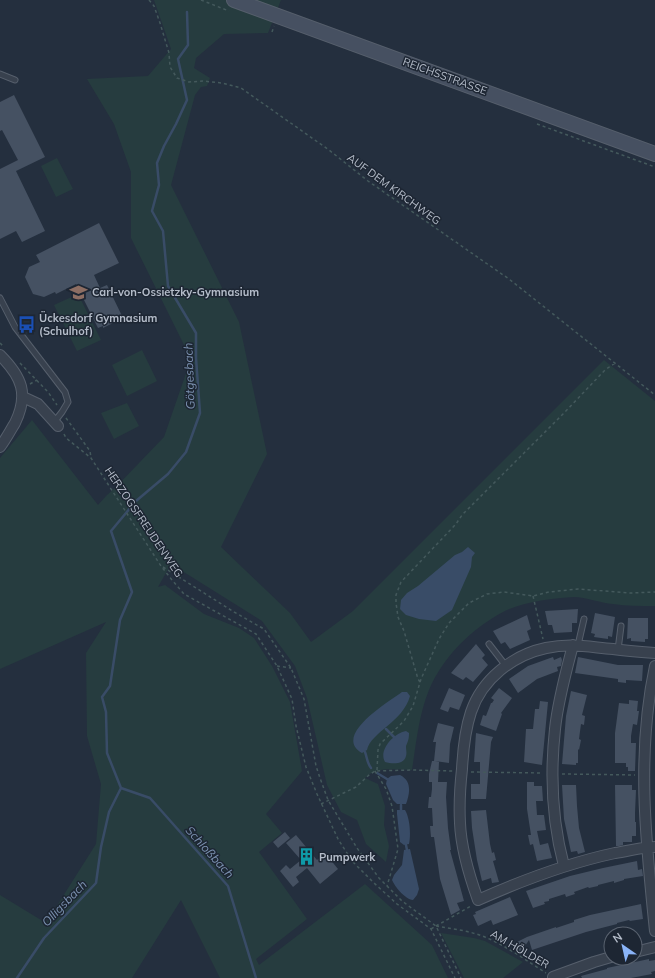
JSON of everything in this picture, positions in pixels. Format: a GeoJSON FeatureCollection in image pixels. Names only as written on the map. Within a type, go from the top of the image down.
{"type":"FeatureCollection","features":[{"type":"Feature","properties":{"kind":"main road","name":"REICHSSTRASSE"},"geometry":{"type":"LineString","coordinates":[[234,0],[655,154]]}},
{"type":"Feature","properties":{"kind":"street"},"geometry":{"type":"LineString","coordinates":[[0,447],[21,412],[24,397],[22,389],[2,352]]}},
{"type":"Feature","properties":{"kind":"street"},"geometry":{"type":"LineString","coordinates":[[24,397],[38,404],[56,423]]}},
{"type":"Feature","properties":{"kind":"street"},"geometry":{"type":"LineString","coordinates":[[564,866],[555,827],[553,801],[555,729],[561,692],[575,645]]}},
{"type":"Feature","properties":{"kind":"street"},"geometry":{"type":"LineString","coordinates":[[651,847],[604,856],[564,866],[521,881],[478,900],[469,875],[460,824],[460,796],[462,753],[471,712],[483,688],[497,672],[526,655],[545,648],[575,645],[655,653]]}},
{"type":"Feature","properties":{"kind":"street"},"geometry":{"type":"LineString","coordinates":[[655,666],[646,718],[644,745],[644,776],[651,847],[655,931]]}},
{"type":"Feature","properties":{"kind":"street"},"geometry":{"type":"LineString","coordinates":[[643,950],[655,948]]}},
{"type":"Feature","properties":{"kind":"street"},"geometry":{"type":"LineString","coordinates":[[553,977],[603,959]]}},
{"type":"Feature","properties":{"kind":"lane"},"geometry":{"type":"LineString","coordinates":[[0,74],[15,80]]}},
{"type":"Feature","properties":{"kind":"lane"},"geometry":{"type":"LineString","coordinates":[[0,298],[15,327],[65,392],[68,402],[56,423]]}},
{"type":"Feature","properties":{"kind":"lane"},"geometry":{"type":"LineString","coordinates":[[575,645],[584,619]]}},
{"type":"Feature","properties":{"kind":"lane"},"geometry":{"type":"LineString","coordinates":[[618,650],[621,626]]}},
{"type":"Feature","properties":{"kind":"lane"},"geometry":{"type":"LineString","coordinates":[[489,644],[506,666]]}},
{"type":"Feature","properties":{"kind":"path","name":"AUF DEM KIRCHWEG"},"geometry":{"type":"LineString","coordinates":[[149,0],[154,6],[160,23],[169,53],[170,67],[177,78],[189,82],[203,81],[222,83],[241,88],[329,150],[374,186],[508,280],[655,395]]}},
{"type":"Feature","properties":{"kind":"path"},"geometry":{"type":"LineString","coordinates":[[0,343],[2,352]]}},
{"type":"Feature","properties":{"kind":"path"},"geometry":{"type":"LineString","coordinates":[[15,358],[48,392],[62,412]]}},
{"type":"Feature","properties":{"kind":"path"},"geometry":{"type":"LineString","coordinates":[[420,682],[418,680],[404,631],[398,617],[396,595],[401,582],[456,524],[462,515],[605,370],[615,363]]}},
{"type":"Feature","properties":{"kind":"path"},"geometry":{"type":"LineString","coordinates":[[56,423],[66,418],[90,450],[91,458]]}},
{"type":"Feature","properties":{"kind":"path","name":"HERZOGSFREUDENWEG"},"geometry":{"type":"LineString","coordinates":[[56,423],[66,438],[91,458],[161,566],[184,594],[256,634],[277,666],[292,700],[296,726],[306,767],[321,804],[338,839],[352,861],[396,904],[431,929],[454,978]]}},
{"type":"Feature","properties":{"kind":"path"},"geometry":{"type":"LineString","coordinates":[[161,566],[264,629],[291,668],[304,699],[316,766],[328,800],[357,848],[379,878],[402,901],[436,926],[461,978]]}},
{"type":"Feature","properties":{"kind":"path"},"geometry":{"type":"LineString","coordinates":[[387,886],[398,849],[392,806],[386,789],[376,770],[378,750],[380,744],[404,721],[413,706],[420,682],[439,639],[449,623],[469,603],[487,594],[504,592],[533,596],[549,592],[578,589],[631,593],[655,592]]}},
{"type":"Feature","properties":{"kind":"path"},"geometry":{"type":"LineString","coordinates":[[533,596],[545,648]]}},
{"type":"Feature","properties":{"kind":"path"},"geometry":{"type":"LineString","coordinates":[[277,666],[291,668]]}},
{"type":"Feature","properties":{"kind":"path"},"geometry":{"type":"LineString","coordinates":[[321,804],[328,800],[340,797],[356,787],[376,770],[421,770]]}},
{"type":"Feature","properties":{"kind":"path"},"geometry":{"type":"LineString","coordinates":[[503,772],[511,773]]}},
{"type":"Feature","properties":{"kind":"path"},"geometry":{"type":"LineString","coordinates":[[594,774],[644,776]]}},
{"type":"Feature","properties":{"kind":"path"},"geometry":{"type":"LineString","coordinates":[[431,929],[472,906],[478,900]]}},
{"type":"Feature","properties":{"kind":"path","name":"AM HÖLDER"},"geometry":{"type":"LineString","coordinates":[[436,926],[472,933],[487,938],[553,977]]}},
{"type":"Feature","properties":{"kind":"green space"},"geometry":{"type":"Polygon","coordinates":[[[154,0],[281,0],[268,33],[224,34],[196,58],[194,68],[210,78],[207,86],[201,87],[195,95],[171,185],[239,322],[267,454],[221,547],[290,613],[311,642],[353,611],[604,360],[655,401],[655,606],[618,605],[579,597],[547,600],[528,603],[503,612],[469,635],[442,666],[429,690],[420,719],[412,770],[381,770],[370,774],[365,778],[378,784],[385,806],[384,825],[389,846],[386,862],[366,844],[357,820],[341,812],[327,785],[307,698],[295,666],[262,621],[171,564],[158,587],[165,585],[204,614],[239,628],[254,638],[272,666],[290,702],[302,771],[266,814],[282,833],[259,852],[307,919],[256,959],[259,965],[365,884],[432,945],[448,978],[220,978],[181,900],[132,978],[0,978],[0,895],[46,923],[96,844],[101,784],[87,736],[86,653],[106,622],[0,669],[0,458],[32,420],[98,505],[164,437],[191,359],[131,238],[131,172],[114,124],[87,79],[148,76],[171,49],[154,0]]]}},
{"type":"Feature","properties":{"kind":"green space"},"geometry":{"type":"Polygon","coordinates":[[[57,158],[73,189],[56,197],[41,166],[57,158]]]}},
{"type":"Feature","properties":{"kind":"green space"},"geometry":{"type":"Polygon","coordinates":[[[78,294],[101,340],[77,351],[54,305],[78,294]]]}},
{"type":"Feature","properties":{"kind":"green space"},"geometry":{"type":"Polygon","coordinates":[[[142,350],[157,381],[127,396],[112,365],[142,350]]]}},
{"type":"Feature","properties":{"kind":"green space"},"geometry":{"type":"Polygon","coordinates":[[[127,403],[139,426],[114,439],[101,413],[127,403]]]}},
{"type":"Feature","properties":{"kind":"green space"},"geometry":{"type":"Polygon","coordinates":[[[441,933],[485,941],[523,962],[503,978],[464,978],[441,933]]]}},
{"type":"Feature","properties":{"kind":"water"},"geometry":{"type":"Polygon","coordinates":[[[468,547],[475,553],[472,557],[471,567],[452,610],[436,621],[419,619],[406,615],[400,609],[401,600],[407,593],[418,586],[455,555],[468,547]]]}},
{"type":"Feature","properties":{"kind":"water"},"geometry":{"type":"Polygon","coordinates":[[[402,692],[407,692],[410,696],[401,713],[374,738],[367,750],[362,753],[355,746],[354,738],[358,729],[375,711],[402,692]]]}},
{"type":"Feature","properties":{"kind":"water"},"geometry":{"type":"Polygon","coordinates":[[[406,731],[409,735],[405,759],[397,763],[385,762],[383,757],[385,747],[397,735],[406,731]]]}},
{"type":"Feature","properties":{"kind":"water"},"geometry":{"type":"Polygon","coordinates":[[[400,775],[407,781],[409,788],[406,804],[397,804],[393,800],[386,784],[387,779],[391,776],[400,775]]]}},
{"type":"Feature","properties":{"kind":"water"},"geometry":{"type":"Polygon","coordinates":[[[397,810],[405,810],[407,813],[410,827],[409,844],[404,845],[400,842],[397,810]]]}},
{"type":"Feature","properties":{"kind":"water"},"geometry":{"type":"Polygon","coordinates":[[[410,849],[419,889],[413,900],[401,892],[392,880],[402,865],[404,850],[410,849]]]}},
{"type":"Feature","properties":{"kind":"building"},"geometry":{"type":"Polygon","coordinates":[[[14,95],[45,157],[16,171],[45,231],[22,242],[16,231],[0,239],[0,169],[18,160],[2,130],[0,131],[0,102],[14,95]]]}},
{"type":"Feature","properties":{"kind":"building"},"geometry":{"type":"Polygon","coordinates":[[[99,223],[119,263],[94,275],[100,288],[107,285],[123,318],[103,328],[103,326],[98,328],[76,284],[56,294],[55,292],[44,297],[33,294],[25,277],[29,267],[40,262],[36,255],[99,223]]]}},
{"type":"Feature","properties":{"kind":"building"},"geometry":{"type":"Polygon","coordinates":[[[578,609],[577,623],[572,623],[572,632],[554,633],[552,625],[548,625],[545,611],[578,609]]]}},
{"type":"Feature","properties":{"kind":"building"},"geometry":{"type":"Polygon","coordinates":[[[595,613],[615,617],[612,637],[608,636],[608,639],[594,637],[595,634],[591,633],[595,613]]]}},
{"type":"Feature","properties":{"kind":"building"},"geometry":{"type":"Polygon","coordinates":[[[527,615],[531,629],[527,631],[530,640],[510,649],[505,642],[501,644],[493,631],[527,615]]]}},
{"type":"Feature","properties":{"kind":"building"},"geometry":{"type":"Polygon","coordinates":[[[628,618],[648,618],[648,639],[645,639],[645,642],[631,641],[631,638],[627,639],[628,618]]]}},
{"type":"Feature","properties":{"kind":"building"},"geometry":{"type":"Polygon","coordinates":[[[476,644],[485,655],[482,658],[488,665],[473,682],[466,677],[463,680],[451,673],[476,644]]]}},
{"type":"Feature","properties":{"kind":"building"},"geometry":{"type":"Polygon","coordinates":[[[553,657],[554,660],[561,657],[561,666],[557,667],[558,671],[537,679],[518,693],[509,679],[528,666],[553,657]]]}},
{"type":"Feature","properties":{"kind":"building"},"geometry":{"type":"Polygon","coordinates":[[[578,657],[618,665],[643,665],[642,681],[626,680],[626,683],[618,682],[618,679],[575,673],[578,657]]]}},
{"type":"Feature","properties":{"kind":"building"},"geometry":{"type":"Polygon","coordinates":[[[449,688],[465,695],[459,710],[450,707],[448,712],[440,709],[449,688]]]}},
{"type":"Feature","properties":{"kind":"building"},"geometry":{"type":"Polygon","coordinates":[[[499,688],[512,698],[501,713],[502,714],[496,731],[480,725],[483,715],[486,716],[491,703],[494,700],[491,698],[499,688]]]}},
{"type":"Feature","properties":{"kind":"building"},"geometry":{"type":"Polygon","coordinates":[[[571,691],[587,695],[582,715],[585,716],[584,725],[581,724],[579,739],[581,740],[579,750],[578,749],[578,763],[576,763],[576,765],[562,764],[566,716],[571,691]]]}},
{"type":"Feature","properties":{"kind":"building"},"geometry":{"type":"Polygon","coordinates":[[[629,700],[638,701],[637,711],[639,711],[637,725],[633,724],[631,736],[631,743],[636,743],[635,771],[628,771],[626,763],[615,763],[615,733],[619,703],[629,704],[629,700]]]}},
{"type":"Feature","properties":{"kind":"building"},"geometry":{"type":"Polygon","coordinates":[[[540,701],[548,702],[542,765],[524,762],[526,729],[533,729],[535,709],[539,709],[540,701]]]}},
{"type":"Feature","properties":{"kind":"building"},"geometry":{"type":"Polygon","coordinates":[[[438,723],[454,727],[450,744],[449,763],[435,761],[439,762],[438,782],[447,782],[446,797],[450,850],[464,901],[457,903],[460,910],[451,915],[440,879],[434,837],[431,837],[430,826],[433,826],[432,808],[428,808],[429,797],[431,797],[432,789],[432,782],[429,782],[429,774],[432,761],[434,761],[436,742],[433,742],[438,723]]]}},
{"type":"Feature","properties":{"kind":"building"},"geometry":{"type":"Polygon","coordinates":[[[476,733],[493,737],[491,742],[486,799],[471,799],[471,784],[480,784],[480,762],[474,762],[476,733]]]}},
{"type":"Feature","properties":{"kind":"building"},"geometry":{"type":"Polygon","coordinates":[[[527,782],[534,782],[534,786],[542,786],[543,801],[536,801],[537,815],[544,815],[546,830],[537,831],[540,845],[548,843],[552,858],[537,861],[533,844],[530,845],[528,835],[531,835],[527,809],[527,782]]]}},
{"type":"Feature","properties":{"kind":"building"},"geometry":{"type":"Polygon","coordinates":[[[562,785],[576,785],[579,828],[585,852],[578,854],[577,851],[571,852],[564,819],[562,785]]]}},
{"type":"Feature","properties":{"kind":"building"},"geometry":{"type":"Polygon","coordinates":[[[615,785],[632,785],[632,790],[636,790],[636,836],[632,836],[632,842],[623,842],[623,845],[619,846],[616,846],[615,785]]]}},
{"type":"Feature","properties":{"kind":"building"},"geometry":{"type":"Polygon","coordinates":[[[486,810],[490,844],[492,853],[494,852],[496,860],[493,861],[499,882],[492,883],[491,878],[482,881],[472,828],[471,811],[486,810]]]}},
{"type":"Feature","properties":{"kind":"building"},"geometry":{"type":"Polygon","coordinates":[[[285,832],[290,838],[278,848],[273,842],[285,832]]]}},
{"type":"Feature","properties":{"kind":"building","name":"Pumpwerk"},"geometry":{"type":"Polygon","coordinates":[[[296,835],[317,860],[325,853],[338,869],[320,884],[307,868],[296,877],[299,882],[293,887],[280,871],[286,865],[290,869],[301,860],[286,843],[296,835]]]}},
{"type":"Feature","properties":{"kind":"building"},"geometry":{"type":"Polygon","coordinates":[[[637,861],[638,870],[642,869],[643,876],[588,887],[574,892],[575,894],[566,897],[565,894],[549,899],[549,901],[544,902],[545,904],[533,908],[526,891],[570,876],[637,861]]]}},
{"type":"Feature","properties":{"kind":"building"},"geometry":{"type":"Polygon","coordinates":[[[510,897],[518,915],[493,925],[491,920],[478,926],[473,915],[476,914],[475,912],[510,897]]]}},
{"type":"Feature","properties":{"kind":"building"},"geometry":{"type":"Polygon","coordinates":[[[641,904],[643,919],[629,920],[609,926],[603,926],[603,928],[532,950],[529,940],[521,952],[513,948],[517,942],[527,937],[574,922],[574,920],[641,904]]]}},
{"type":"Feature","properties":{"kind":"building"},"geometry":{"type":"Polygon","coordinates":[[[643,960],[655,960],[655,971],[651,972],[652,974],[631,978],[582,978],[581,976],[616,966],[643,966],[643,960]]]}},
{"type":"Feature","properties":{"kind":"waterway","name":"Götgesbach"},"geometry":{"type":"LineString","coordinates":[[121,788],[107,753],[106,712],[102,697],[110,686],[120,620],[132,592],[111,531],[136,501],[168,474],[186,452],[200,413],[196,358],[196,333],[168,286],[163,231],[152,211],[159,185],[157,163],[187,100],[178,59],[188,45],[187,12]]}},
{"type":"Feature","properties":{"kind":"waterway"},"geometry":{"type":"LineString","coordinates":[[386,729],[394,737]]}},
{"type":"Feature","properties":{"kind":"waterway"},"geometry":{"type":"LineString","coordinates":[[365,752],[371,768]]}},
{"type":"Feature","properties":{"kind":"waterway"},"geometry":{"type":"LineString","coordinates":[[377,773],[387,779]]}},
{"type":"Feature","properties":{"kind":"waterway","name":"Schloßbach"},"geometry":{"type":"LineString","coordinates":[[121,788],[150,798],[228,886],[256,978]]}},
{"type":"Feature","properties":{"kind":"waterway","name":"Olligsbach"},"geometry":{"type":"LineString","coordinates":[[17,978],[44,938],[96,883],[101,847],[109,812],[121,788]]}},
{"type":"Feature","properties":{"kind":"waterway"},"geometry":{"type":"LineString","coordinates":[[401,805],[401,810]]}},
{"type":"Feature","properties":{"kind":"waterway"},"geometry":{"type":"LineString","coordinates":[[406,845],[407,850]]}},
{"type":"Feature","properties":{"kind":"place","name":"Carl-von-Ossietzky-Gymnasium"},"geometry":{"type":"Point","coordinates":[79,292]}},
{"type":"Feature","properties":{"kind":"place","name":"Ückesdorf Gymnasium (Schulhof)"},"geometry":{"type":"Point","coordinates":[26,324]}},
{"type":"Feature","properties":{"kind":"place","name":"Pumpwerk"},"geometry":{"type":"Point","coordinates":[306,857]}}]}
